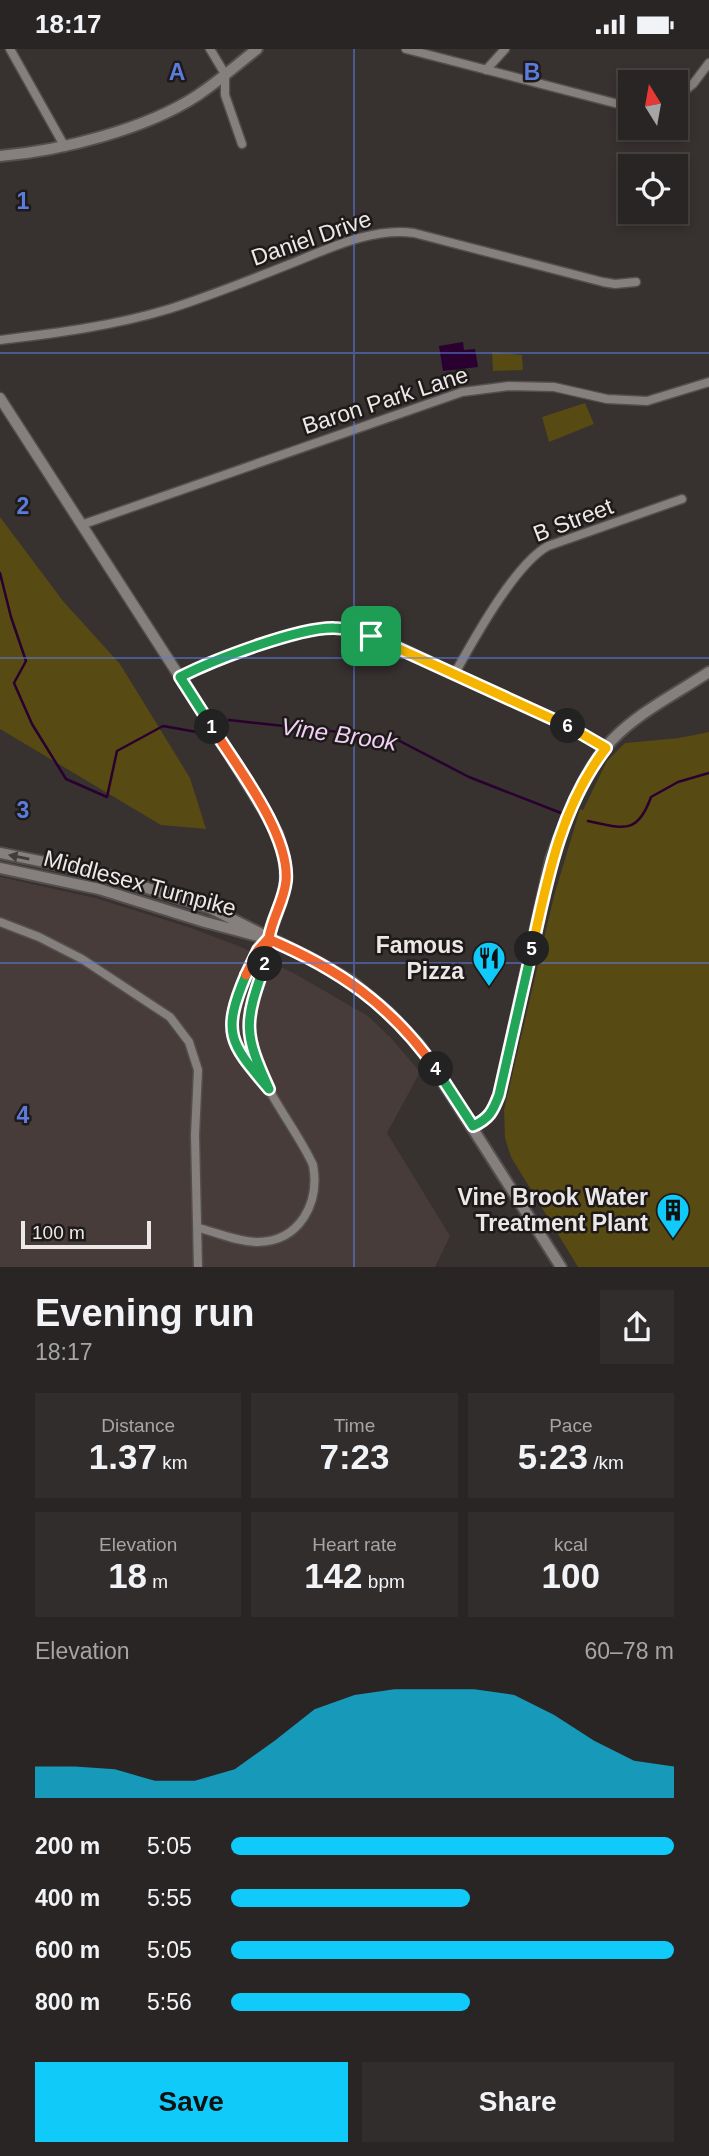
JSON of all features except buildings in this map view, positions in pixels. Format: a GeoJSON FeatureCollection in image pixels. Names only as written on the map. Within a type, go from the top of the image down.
{"type":"FeatureCollection","features":[{"type":"Feature","properties":{"kind":"main road"},"geometry":{"type":"LineString","coordinates":[[0,156],[65,147],[158,115],[196,96],[257,49]]}},
{"type":"Feature","properties":{"kind":"main road"},"geometry":{"type":"LineString","coordinates":[[473,1126],[485,1121],[492,1113],[499,1095],[551,859],[573,805],[597,759],[628,726],[709,672]]}},
{"type":"Feature","properties":{"kind":"main road","name":"Middlesex Turnpike"},"geometry":{"type":"LineString","coordinates":[[0,853],[149,887],[210,908],[337,972],[388,1012],[420,1046],[561,1267]]}},
{"type":"Feature","properties":{"kind":"main road","name":"Middlesex Turnpike"},"geometry":{"type":"LineString","coordinates":[[0,868],[99,889],[268,939]]}},
{"type":"Feature","properties":{"kind":"street"},"geometry":{"type":"LineString","coordinates":[[10,49],[65,147]]}},
{"type":"Feature","properties":{"kind":"street"},"geometry":{"type":"LineString","coordinates":[[210,49],[225,74],[225,95],[242,143]]}},
{"type":"Feature","properties":{"kind":"street"},"geometry":{"type":"LineString","coordinates":[[405,49],[618,104]]}},
{"type":"Feature","properties":{"kind":"street"},"geometry":{"type":"LineString","coordinates":[[486,70],[505,49]]}},
{"type":"Feature","properties":{"kind":"street"},"geometry":{"type":"LineString","coordinates":[[688,88],[709,63]]}},
{"type":"Feature","properties":{"kind":"street","name":"Daniel Drive"},"geometry":{"type":"LineString","coordinates":[[0,340],[83,329],[145,316],[194,301],[330,248],[386,232],[414,233],[603,282],[636,282]]}},
{"type":"Feature","properties":{"kind":"street","name":"Baron Park Lane"},"geometry":{"type":"LineString","coordinates":[[81,525],[462,392],[509,386],[554,387],[607,399],[647,401],[709,382]]}},
{"type":"Feature","properties":{"kind":"street"},"geometry":{"type":"LineString","coordinates":[[0,398],[270,820],[282,847],[285,883],[281,904],[268,939],[255,956],[236,1000],[231,1027],[240,1054],[269,1089]]}},
{"type":"Feature","properties":{"kind":"street","name":"B Street"},"geometry":{"type":"LineString","coordinates":[[455,674],[520,569],[536,553],[548,546],[682,499]]}},
{"type":"Feature","properties":{"kind":"street"},"geometry":{"type":"LineString","coordinates":[[180,677],[207,664],[262,645],[333,627],[371,636],[564,724],[606,748]]}},
{"type":"Feature","properties":{"kind":"street"},"geometry":{"type":"LineString","coordinates":[[0,922],[39,937],[82,959],[159,1009],[180,1028],[195,1057],[198,1070],[195,1135],[198,1267]]}},
{"type":"Feature","properties":{"kind":"street"},"geometry":{"type":"LineString","coordinates":[[199,1228],[238,1239],[268,1241],[296,1227],[309,1210],[315,1187],[313,1165],[269,1089],[253,1055],[248,1024],[252,1001],[269,953],[268,939]]}},
{"type":"Feature","properties":{"kind":"shaded area"},"geometry":{"type":"Polygon","coordinates":[[[463,342],[464,350],[475,349],[478,367],[443,371],[439,346],[463,342]]]}},
{"type":"Feature","properties":{"kind":"shaded area"},"geometry":{"type":"Polygon","coordinates":[[[492,352],[522,355],[523,370],[493,371],[492,352]]]}},
{"type":"Feature","properties":{"kind":"shaded area"},"geometry":{"type":"Polygon","coordinates":[[[585,403],[594,424],[549,442],[542,417],[585,403]]]}},
{"type":"Feature","properties":{"kind":"shaded area"},"geometry":{"type":"Polygon","coordinates":[[[0,517],[63,601],[120,664],[190,778],[206,829],[161,825],[0,729],[0,517]]]}},
{"type":"Feature","properties":{"kind":"shaded area"},"geometry":{"type":"Polygon","coordinates":[[[709,732],[709,1267],[578,1267],[511,1157],[505,1138],[504,1110],[554,896],[580,809],[583,810],[607,761],[625,743],[709,732]]]}},
{"type":"Feature","properties":{"kind":"shaded area"},"geometry":{"type":"Polygon","coordinates":[[[0,877],[95,898],[241,947],[368,1016],[420,1072],[387,1133],[450,1236],[435,1267],[0,1267],[0,877]]]}},
{"type":"Feature","properties":{"kind":"waterway","name":"Vine Brook"},"geometry":{"type":"LineString","coordinates":[[0,573],[26,661],[14,683],[32,724],[66,779],[107,797],[117,751],[163,726],[197,732]]}},
{"type":"Feature","properties":{"kind":"waterway","name":"Vine Brook"},"geometry":{"type":"LineString","coordinates":[[229,720],[394,738],[469,777],[561,813]]}},
{"type":"Feature","properties":{"kind":"waterway","name":"Vine Brook"},"geometry":{"type":"LineString","coordinates":[[588,821],[620,827],[634,824],[646,810],[651,797],[678,782],[709,773]]}},
{"type":"Feature","properties":{"kind":"place","name":"Famous Pizza"},"geometry":{"type":"Point","coordinates":[489,988]}},
{"type":"Feature","properties":{"kind":"place","name":"Vine Brook Water Treatment Plant"},"geometry":{"type":"Point","coordinates":[673,1240]}},
{"type":"Feature","properties":{"kind":"route"},"geometry":{"type":"LineString","coordinates":[[371,636],[344,628],[313,630],[222,659],[180,677],[270,820],[278,834],[285,859],[284,895],[268,939],[269,953],[252,1001],[248,1024],[253,1055],[269,1089],[240,1054],[232,1036],[236,1000],[255,956],[268,939],[337,972],[388,1012],[420,1046],[473,1126],[485,1121],[492,1113],[499,1095],[551,859],[573,805],[597,759],[606,748],[535,710],[371,636]]}}]}
